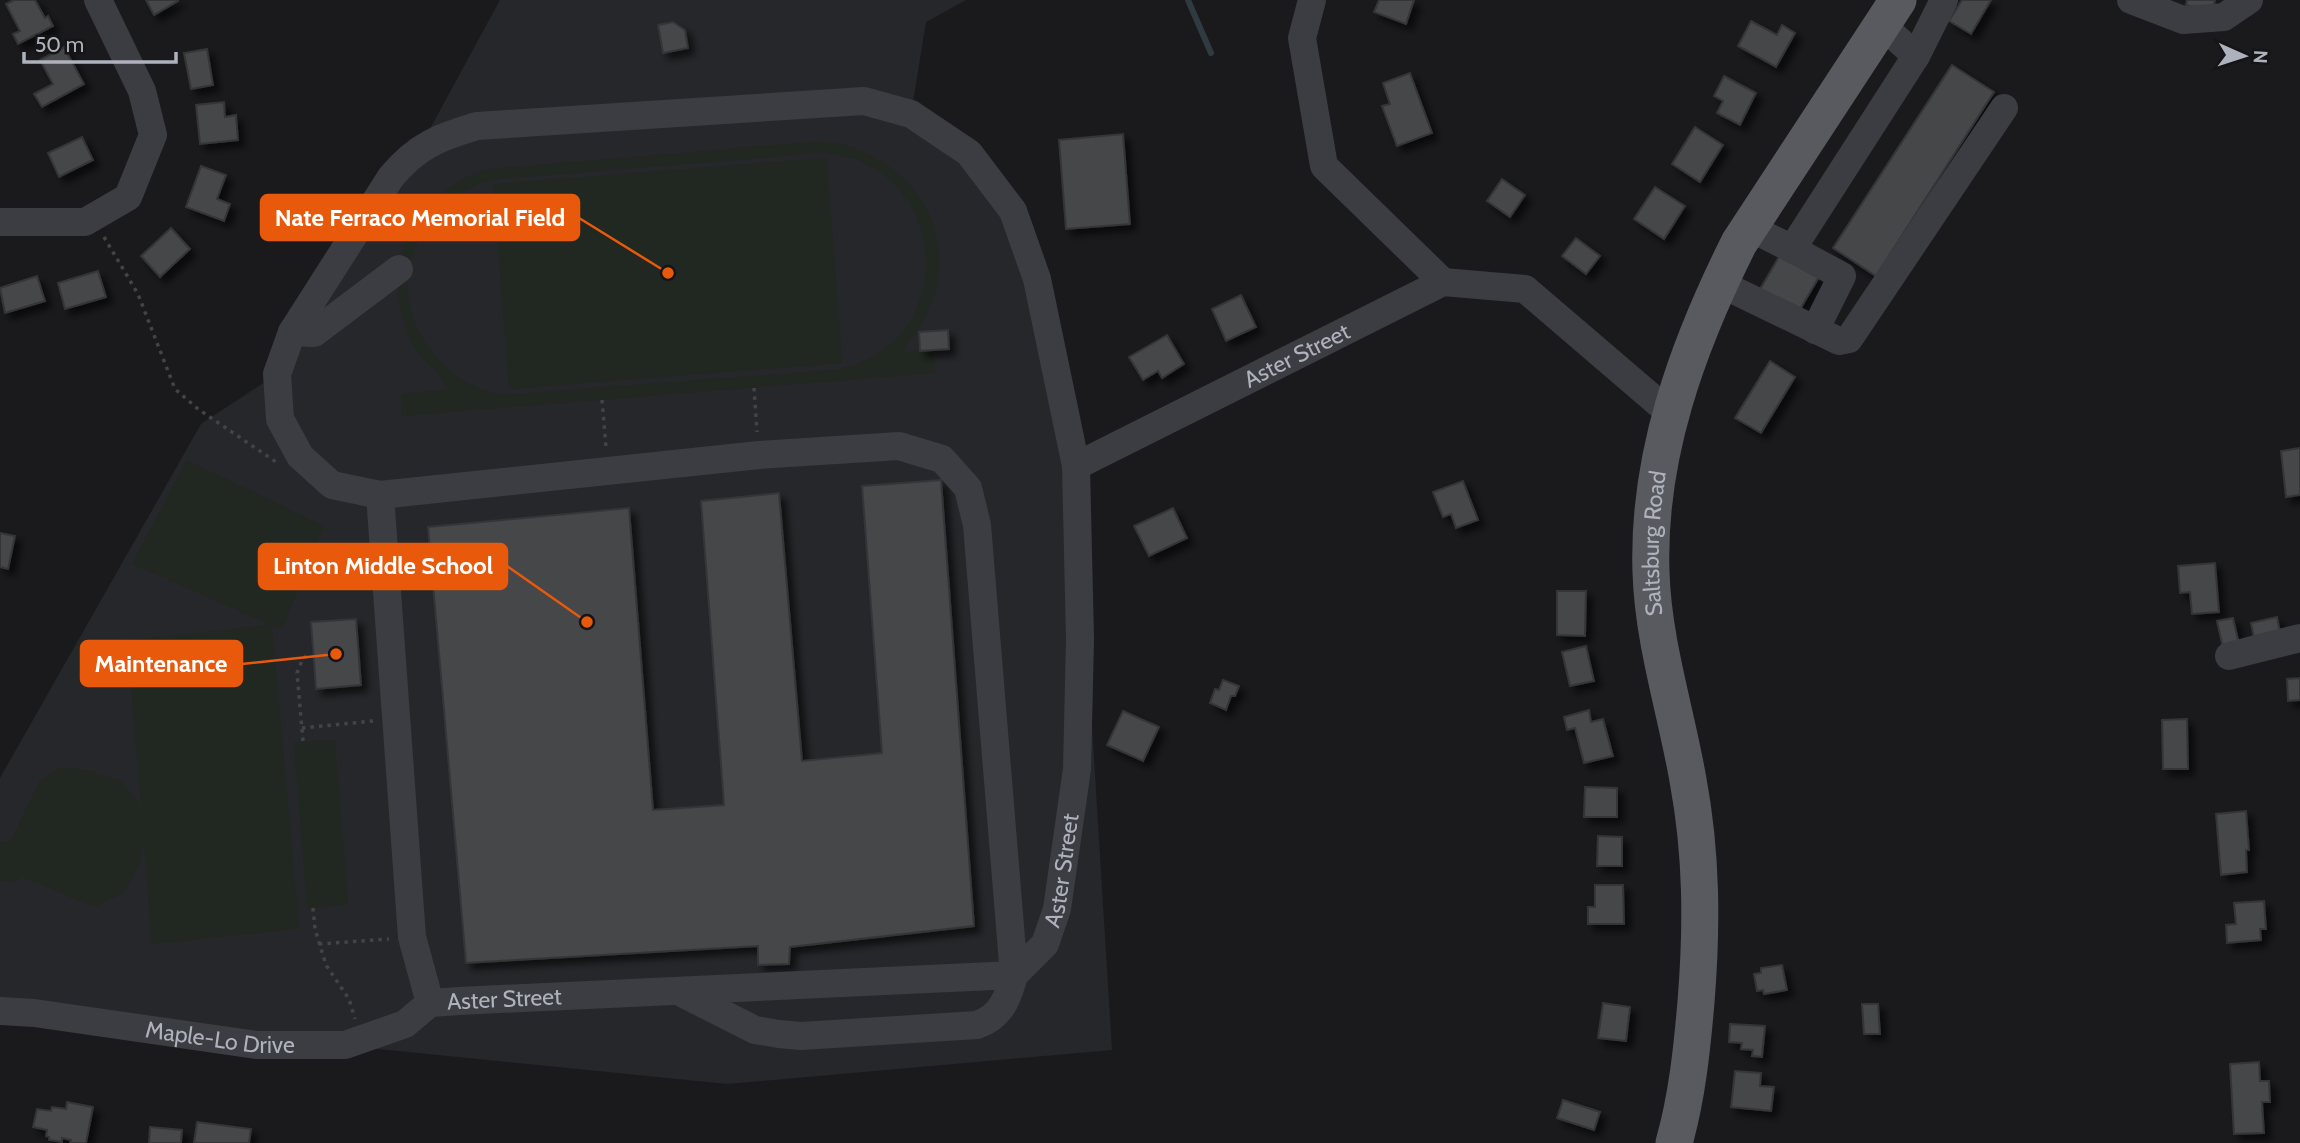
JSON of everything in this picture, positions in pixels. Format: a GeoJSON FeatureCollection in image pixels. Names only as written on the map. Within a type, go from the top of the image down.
{"type":"FeatureCollection","features":[{"type":"Feature","properties":{"kind":"main road","name":"Saltsburg Road"},"geometry":{"type":"LineString","coordinates":[[1674,1143],[1692,1052],[1701,910],[1697,830],[1658,635],[1651,573],[1652,519],[1658,464],[1695,342],[1719,283],[1749,227],[1890,12]]}},
{"type":"Feature","properties":{"kind":"street"},"geometry":{"type":"LineString","coordinates":[[0,222],[85,222],[128,197],[153,135],[142,90],[97,0]]}},
{"type":"Feature","properties":{"kind":"street"},"geometry":{"type":"LineString","coordinates":[[1312,0],[1303,38],[1324,166],[1443,282],[1525,289],[1671,414]]}},
{"type":"Feature","properties":{"kind":"street"},"geometry":{"type":"LineString","coordinates":[[1792,249],[1916,56],[1944,0]]}},
{"type":"Feature","properties":{"kind":"street"},"geometry":{"type":"LineString","coordinates":[[2131,0],[2183,20],[2224,18],[2249,0]]}},
{"type":"Feature","properties":{"kind":"street"},"geometry":{"type":"LineString","coordinates":[[1890,12],[1916,56]]}},
{"type":"Feature","properties":{"kind":"street"},"geometry":{"type":"LineString","coordinates":[[678,991],[755,1030],[801,1035],[977,1025],[991,1020],[1009,995],[1014,975],[977,525],[968,488],[942,459],[899,446],[759,455],[380,495],[332,485],[300,456],[280,419],[276,374],[292,332],[391,177],[404,162],[437,139],[477,126],[864,101],[911,114],[969,153],[1013,211],[1037,279],[1076,466]]}},
{"type":"Feature","properties":{"kind":"street"},"geometry":{"type":"LineString","coordinates":[[1719,283],[1839,341],[1849,340],[2004,108]]}},
{"type":"Feature","properties":{"kind":"street"},"geometry":{"type":"LineString","coordinates":[[1749,227],[1842,276],[1815,330]]}},
{"type":"Feature","properties":{"kind":"street"},"geometry":{"type":"LineString","coordinates":[[292,332],[314,333],[399,269]]}},
{"type":"Feature","properties":{"kind":"street","name":"Aster Street"},"geometry":{"type":"LineString","coordinates":[[380,495],[412,937],[430,1003],[1014,975],[1045,944],[1057,909],[1077,769],[1080,639],[1076,466],[1443,282]]}},
{"type":"Feature","properties":{"kind":"street"},"geometry":{"type":"LineString","coordinates":[[2229,656],[2300,638]]}},
{"type":"Feature","properties":{"kind":"street","name":"Maple-Lo Drive"},"geometry":{"type":"LineString","coordinates":[[0,1011],[34,1013],[256,1045],[345,1045],[405,1024],[430,1003]]}},
{"type":"Feature","properties":{"kind":"path"},"geometry":{"type":"LineString","coordinates":[[96,216],[107,245],[138,294],[176,389],[198,410],[285,468]]}},
{"type":"Feature","properties":{"kind":"path"},"geometry":{"type":"LineString","coordinates":[[754,388],[759,455]]}},
{"type":"Feature","properties":{"kind":"path"},"geometry":{"type":"LineString","coordinates":[[602,400],[608,471]]}},
{"type":"Feature","properties":{"kind":"path"},"geometry":{"type":"LineString","coordinates":[[303,741],[297,673],[303,658],[311,654]]}},
{"type":"Feature","properties":{"kind":"path"},"geometry":{"type":"LineString","coordinates":[[302,728],[396,718]]}},
{"type":"Feature","properties":{"kind":"path"},"geometry":{"type":"LineString","coordinates":[[313,908],[319,944],[326,965],[349,999],[353,1017],[372,1037]]}},
{"type":"Feature","properties":{"kind":"path"},"geometry":{"type":"LineString","coordinates":[[319,944],[412,937]]}},
{"type":"Feature","properties":{"kind":"shaded area"},"geometry":{"type":"Polygon","coordinates":[[[500,0],[966,0],[926,22],[911,114],[1013,211],[1076,466],[1112,1050],[727,1084],[0,1011],[0,778],[201,424],[277,374],[419,149],[500,0]]]}},
{"type":"Feature","properties":{"kind":"shaded area"},"geometry":{"type":"Polygon","coordinates":[[[820,141],[849,146],[874,157],[897,172],[915,191],[929,214],[937,239],[939,267],[934,296],[923,322],[905,349],[905,352],[934,351],[935,373],[401,416],[401,394],[446,390],[442,379],[415,348],[403,320],[398,292],[400,265],[407,240],[420,216],[438,196],[461,180],[489,169],[820,141]],[[822,153],[501,179],[482,183],[451,201],[437,214],[418,240],[409,268],[408,296],[415,322],[428,347],[448,368],[473,385],[502,395],[831,370],[874,356],[904,329],[921,295],[926,258],[918,221],[898,188],[866,164],[822,153]]]}},
{"type":"Feature","properties":{"kind":"shaded area"},"geometry":{"type":"Polygon","coordinates":[[[827,158],[842,363],[509,389],[493,184],[827,158]]]}},
{"type":"Feature","properties":{"kind":"shaded area"},"geometry":{"type":"Polygon","coordinates":[[[187,460],[324,526],[282,629],[272,626],[299,929],[152,944],[144,844],[141,860],[124,893],[94,907],[23,877],[13,883],[0,880],[0,842],[11,841],[40,780],[62,767],[91,771],[120,781],[141,805],[127,640],[271,625],[132,564],[187,460]]]}},
{"type":"Feature","properties":{"kind":"shaded area"},"geometry":{"type":"Polygon","coordinates":[[[335,740],[348,904],[307,909],[294,742],[335,740]]]}},
{"type":"Feature","properties":{"kind":"building"},"geometry":{"type":"Polygon","coordinates":[[[14,0],[35,0],[53,26],[18,44],[13,34],[20,31],[6,4],[14,0]]]}},
{"type":"Feature","properties":{"kind":"building"},"geometry":{"type":"Polygon","coordinates":[[[146,0],[177,0],[178,1],[154,15],[146,0]]]}},
{"type":"Feature","properties":{"kind":"building"},"geometry":{"type":"Polygon","coordinates":[[[1379,0],[1414,0],[1406,24],[1374,12],[1379,0]]]}},
{"type":"Feature","properties":{"kind":"building"},"geometry":{"type":"Polygon","coordinates":[[[1962,0],[1991,0],[1971,34],[1949,21],[1962,0]]]}},
{"type":"Feature","properties":{"kind":"building"},"geometry":{"type":"Polygon","coordinates":[[[2187,0],[2215,0],[2212,11],[2186,5],[2187,0]]]}},
{"type":"Feature","properties":{"kind":"building"},"geometry":{"type":"Polygon","coordinates":[[[1751,21],[1777,35],[1782,25],[1795,33],[1776,67],[1738,46],[1751,21]]]}},
{"type":"Feature","properties":{"kind":"building"},"geometry":{"type":"Polygon","coordinates":[[[673,22],[685,30],[688,48],[663,53],[658,25],[673,22]]]}},
{"type":"Feature","properties":{"kind":"building"},"geometry":{"type":"Polygon","coordinates":[[[64,47],[84,84],[42,107],[34,94],[53,84],[40,60],[64,47]]]}},
{"type":"Feature","properties":{"kind":"building"},"geometry":{"type":"Polygon","coordinates":[[[207,49],[213,85],[191,89],[184,53],[207,49]]]}},
{"type":"Feature","properties":{"kind":"building"},"geometry":{"type":"Polygon","coordinates":[[[1952,65],[1994,92],[1876,276],[1833,248],[1952,65]]]}},
{"type":"Feature","properties":{"kind":"building"},"geometry":{"type":"Polygon","coordinates":[[[1410,73],[1432,133],[1397,146],[1382,106],[1390,104],[1383,83],[1410,73]]]}},
{"type":"Feature","properties":{"kind":"building"},"geometry":{"type":"Polygon","coordinates":[[[1724,76],[1756,93],[1740,125],[1717,113],[1723,101],[1714,96],[1724,76]]]}},
{"type":"Feature","properties":{"kind":"building"},"geometry":{"type":"Polygon","coordinates":[[[224,102],[225,117],[236,115],[238,140],[200,144],[196,105],[224,102]]]}},
{"type":"Feature","properties":{"kind":"building"},"geometry":{"type":"Polygon","coordinates":[[[1695,127],[1723,145],[1700,182],[1672,164],[1695,127]]]}},
{"type":"Feature","properties":{"kind":"building"},"geometry":{"type":"Polygon","coordinates":[[[1123,134],[1130,224],[1066,229],[1059,140],[1123,134]]]}},
{"type":"Feature","properties":{"kind":"building"},"geometry":{"type":"Polygon","coordinates":[[[82,137],[93,160],[59,177],[48,153],[82,137]]]}},
{"type":"Feature","properties":{"kind":"building"},"geometry":{"type":"Polygon","coordinates":[[[201,166],[226,175],[217,199],[230,204],[224,221],[186,207],[201,166]]]}},
{"type":"Feature","properties":{"kind":"building"},"geometry":{"type":"Polygon","coordinates":[[[1502,179],[1525,195],[1510,217],[1487,201],[1502,179]]]}},
{"type":"Feature","properties":{"kind":"building"},"geometry":{"type":"Polygon","coordinates":[[[1655,187],[1685,206],[1664,239],[1634,219],[1655,187]]]}},
{"type":"Feature","properties":{"kind":"building"},"geometry":{"type":"Polygon","coordinates":[[[171,228],[190,249],[160,277],[141,256],[171,228]]]}},
{"type":"Feature","properties":{"kind":"building"},"geometry":{"type":"Polygon","coordinates":[[[1576,238],[1600,256],[1586,274],[1562,256],[1576,238]]]}},
{"type":"Feature","properties":{"kind":"building"},"geometry":{"type":"Polygon","coordinates":[[[1780,255],[1819,277],[1798,313],[1759,291],[1780,255]]]}},
{"type":"Feature","properties":{"kind":"building"},"geometry":{"type":"Polygon","coordinates":[[[98,271],[106,297],[65,309],[58,283],[98,271]]]}},
{"type":"Feature","properties":{"kind":"building"},"geometry":{"type":"Polygon","coordinates":[[[37,276],[45,301],[5,313],[0,288],[37,276]]]}},
{"type":"Feature","properties":{"kind":"building"},"geometry":{"type":"Polygon","coordinates":[[[1241,295],[1256,327],[1226,341],[1212,309],[1241,295]]]}},
{"type":"Feature","properties":{"kind":"building"},"geometry":{"type":"Polygon","coordinates":[[[948,330],[949,349],[920,351],[919,332],[948,330]]]}},
{"type":"Feature","properties":{"kind":"building"},"geometry":{"type":"Polygon","coordinates":[[[1167,335],[1184,364],[1162,378],[1158,371],[1143,380],[1129,357],[1167,335]]]}},
{"type":"Feature","properties":{"kind":"building"},"geometry":{"type":"Polygon","coordinates":[[[1770,361],[1795,377],[1761,433],[1735,418],[1770,361]]]}},
{"type":"Feature","properties":{"kind":"building"},"geometry":{"type":"Polygon","coordinates":[[[2300,448],[2300,495],[2286,497],[2281,451],[2300,448]]]}},
{"type":"Feature","properties":{"kind":"building"},"geometry":{"type":"Polygon","coordinates":[[[941,480],[974,926],[790,947],[789,964],[758,965],[758,946],[466,963],[428,527],[629,508],[653,810],[724,805],[701,501],[779,493],[802,761],[882,753],[862,486],[941,480]]]}},
{"type":"Feature","properties":{"kind":"building"},"geometry":{"type":"Polygon","coordinates":[[[1463,481],[1478,520],[1456,528],[1451,514],[1443,517],[1433,492],[1463,481]]]}},
{"type":"Feature","properties":{"kind":"building"},"geometry":{"type":"Polygon","coordinates":[[[1173,508],[1187,538],[1149,556],[1134,526],[1173,508]]]}},
{"type":"Feature","properties":{"kind":"building"},"geometry":{"type":"Polygon","coordinates":[[[0,533],[15,536],[8,569],[0,567],[0,533]]]}},
{"type":"Feature","properties":{"kind":"building"},"geometry":{"type":"Polygon","coordinates":[[[2215,563],[2219,612],[2192,614],[2190,592],[2180,593],[2178,566],[2215,563]]]}},
{"type":"Feature","properties":{"kind":"building"},"geometry":{"type":"Polygon","coordinates":[[[1557,591],[1586,591],[1585,636],[1557,635],[1557,591]]]}},
{"type":"Feature","properties":{"kind":"building"},"geometry":{"type":"Polygon","coordinates":[[[2277,617],[2282,642],[2256,647],[2251,623],[2277,617]]]}},
{"type":"Feature","properties":{"kind":"building"},"geometry":{"type":"Polygon","coordinates":[[[2233,618],[2239,644],[2223,648],[2217,621],[2233,618]]]}},
{"type":"Feature","properties":{"kind":"building"},"geometry":{"type":"Polygon","coordinates":[[[356,619],[361,685],[316,689],[311,622],[356,619]]]}},
{"type":"Feature","properties":{"kind":"building"},"geometry":{"type":"Polygon","coordinates":[[[1586,646],[1594,681],[1570,686],[1562,652],[1586,646]]]}},
{"type":"Feature","properties":{"kind":"building"},"geometry":{"type":"Polygon","coordinates":[[[2300,678],[2300,700],[2288,701],[2287,679],[2300,678]]]}},
{"type":"Feature","properties":{"kind":"building"},"geometry":{"type":"Polygon","coordinates":[[[1223,680],[1239,686],[1235,696],[1231,696],[1226,710],[1210,703],[1215,689],[1219,690],[1223,680]]]}},
{"type":"Feature","properties":{"kind":"building"},"geometry":{"type":"Polygon","coordinates":[[[1589,710],[1591,722],[1603,719],[1613,756],[1584,763],[1575,728],[1567,730],[1564,717],[1589,710]]]}},
{"type":"Feature","properties":{"kind":"building"},"geometry":{"type":"Polygon","coordinates":[[[1123,711],[1159,727],[1143,761],[1107,745],[1123,711]]]}},
{"type":"Feature","properties":{"kind":"building"},"geometry":{"type":"Polygon","coordinates":[[[2187,719],[2188,769],[2163,769],[2162,720],[2187,719]]]}},
{"type":"Feature","properties":{"kind":"building"},"geometry":{"type":"Polygon","coordinates":[[[1585,787],[1617,788],[1617,817],[1584,817],[1585,787]]]}},
{"type":"Feature","properties":{"kind":"building"},"geometry":{"type":"Polygon","coordinates":[[[2246,811],[2249,850],[2246,850],[2247,872],[2221,875],[2216,814],[2246,811]]]}},
{"type":"Feature","properties":{"kind":"building"},"geometry":{"type":"Polygon","coordinates":[[[1598,836],[1622,837],[1622,866],[1597,866],[1598,836]]]}},
{"type":"Feature","properties":{"kind":"building"},"geometry":{"type":"Polygon","coordinates":[[[1595,885],[1623,885],[1624,924],[1588,924],[1588,907],[1595,907],[1595,885]]]}},
{"type":"Feature","properties":{"kind":"building"},"geometry":{"type":"Polygon","coordinates":[[[2264,901],[2266,929],[2260,929],[2261,940],[2227,943],[2226,925],[2236,924],[2234,903],[2264,901]]]}},
{"type":"Feature","properties":{"kind":"building"},"geometry":{"type":"Polygon","coordinates":[[[1782,965],[1787,990],[1764,994],[1763,990],[1757,991],[1754,974],[1761,973],[1761,968],[1782,965]]]}},
{"type":"Feature","properties":{"kind":"building"},"geometry":{"type":"Polygon","coordinates":[[[1603,1003],[1630,1007],[1626,1041],[1598,1038],[1603,1003]]]}},
{"type":"Feature","properties":{"kind":"building"},"geometry":{"type":"Polygon","coordinates":[[[1862,1004],[1878,1004],[1880,1034],[1864,1034],[1862,1004]]]}},
{"type":"Feature","properties":{"kind":"building"},"geometry":{"type":"Polygon","coordinates":[[[1730,1024],[1765,1026],[1762,1057],[1752,1056],[1753,1050],[1741,1049],[1742,1043],[1729,1042],[1730,1024]]]}},
{"type":"Feature","properties":{"kind":"building"},"geometry":{"type":"Polygon","coordinates":[[[2259,1062],[2260,1081],[2269,1081],[2270,1102],[2262,1102],[2264,1133],[2234,1134],[2230,1064],[2259,1062]]]}},
{"type":"Feature","properties":{"kind":"building"},"geometry":{"type":"Polygon","coordinates":[[[1735,1071],[1761,1073],[1760,1086],[1774,1087],[1771,1111],[1731,1107],[1735,1071]]]}},
{"type":"Feature","properties":{"kind":"building"},"geometry":{"type":"Polygon","coordinates":[[[1563,1100],[1600,1112],[1594,1130],[1557,1118],[1563,1100]]]}},
{"type":"Feature","properties":{"kind":"building"},"geometry":{"type":"Polygon","coordinates":[[[67,1102],[93,1107],[86,1143],[70,1143],[71,1140],[62,1138],[62,1142],[49,1140],[46,1136],[47,1130],[33,1127],[37,1109],[66,1109],[67,1102]]]}},
{"type":"Feature","properties":{"kind":"building"},"geometry":{"type":"Polygon","coordinates":[[[197,1122],[251,1129],[249,1143],[194,1143],[197,1122]]]}},
{"type":"Feature","properties":{"kind":"building"},"geometry":{"type":"Polygon","coordinates":[[[150,1127],[182,1130],[181,1143],[149,1143],[150,1127]]]}},
{"type":"Feature","properties":{"kind":"waterway"},"geometry":{"type":"LineString","coordinates":[[1188,0],[1211,53]]}},
{"type":"Feature","properties":{"kind":"place","name":"Nate Ferraco Memorial Field"},"geometry":{"type":"Point","coordinates":[668,273]}},
{"type":"Feature","properties":{"kind":"place","name":"Linton Middle School"},"geometry":{"type":"Point","coordinates":[587,622]}},
{"type":"Feature","properties":{"kind":"place","name":"Maintenance"},"geometry":{"type":"Point","coordinates":[336,654]}}]}
